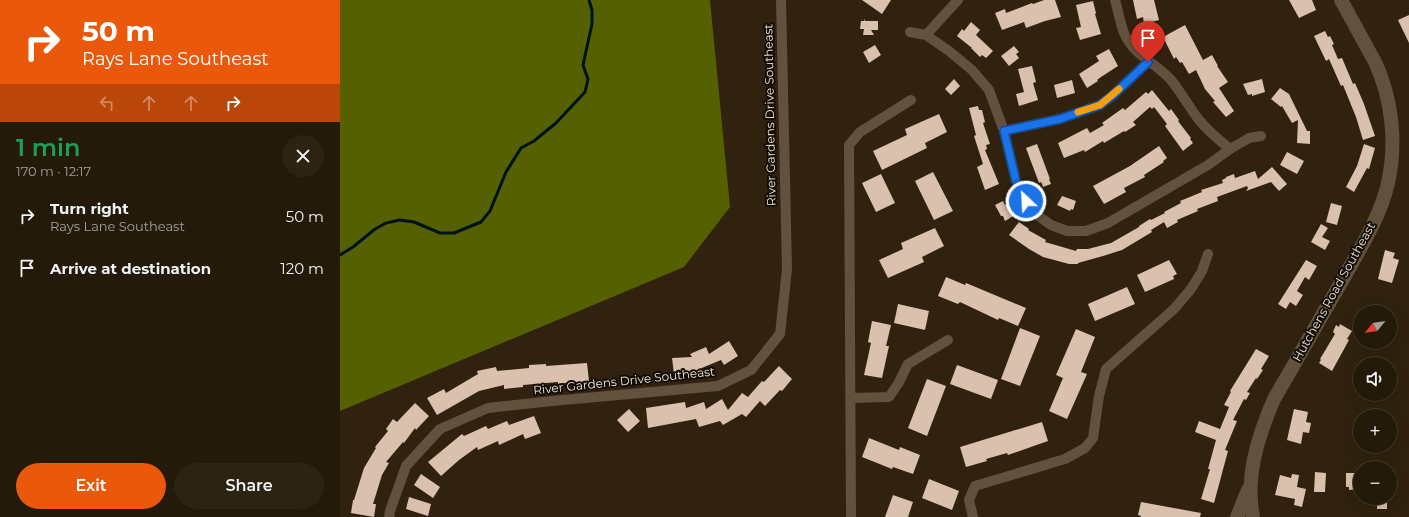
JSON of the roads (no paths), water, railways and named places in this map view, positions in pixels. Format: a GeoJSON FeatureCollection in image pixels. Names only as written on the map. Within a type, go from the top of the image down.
{"type":"FeatureCollection","features":[{"type":"Feature","properties":{"kind":"street","name":"River Gardens Drive Southeast"},"geometry":{"type":"LineString","coordinates":[[389,517],[406,466],[440,429],[488,408],[559,400],[718,386],[751,370],[780,334],[786,268],[781,0]]}},
{"type":"Feature","properties":{"kind":"street"},"geometry":{"type":"LineString","coordinates":[[926,35],[958,0]]}},
{"type":"Feature","properties":{"kind":"street"},"geometry":{"type":"LineString","coordinates":[[1116,0],[1124,33],[1136,50],[1148,62],[1159,68],[1170,80],[1211,134],[1230,149]]}},
{"type":"Feature","properties":{"kind":"street","name":"Hutchens Road Southeast"},"geometry":{"type":"LineString","coordinates":[[1253,517],[1250,503],[1250,484],[1255,452],[1264,422],[1274,399],[1361,246],[1377,214],[1388,184],[1393,136],[1388,101],[1379,70],[1341,0]]}},
{"type":"Feature","properties":{"kind":"street"},"geometry":{"type":"LineString","coordinates":[[910,32],[926,35],[972,70],[989,90],[1004,131],[1016,181],[1026,201],[1037,215],[1051,225],[1067,231],[1086,231],[1108,223],[1208,165],[1230,149],[1249,138],[1261,136]]}},
{"type":"Feature","properties":{"kind":"street"},"geometry":{"type":"LineString","coordinates":[[1004,131],[1060,119],[1100,105],[1112,96],[1148,62]]}},
{"type":"Feature","properties":{"kind":"street"},"geometry":{"type":"LineString","coordinates":[[851,517],[849,145],[860,132],[911,100]]}},
{"type":"Feature","properties":{"kind":"street"},"geometry":{"type":"LineString","coordinates":[[973,517],[969,500],[975,486],[1065,459],[1085,448],[1093,438],[1099,396],[1106,369],[1174,309],[1191,289],[1202,271],[1208,254]]}},
{"type":"Feature","properties":{"kind":"street"},"geometry":{"type":"LineString","coordinates":[[851,398],[889,397],[898,384],[908,364],[948,340]]}},
{"type":"Feature","properties":{"kind":"street"},"geometry":{"type":"LineString","coordinates":[[1237,517],[1250,484]]}},
{"type":"Feature","properties":{"kind":"waterway"},"geometry":{"type":"LineString","coordinates":[[340,255],[353,247],[375,229],[386,223],[400,220],[414,222],[440,233],[454,233],[481,222],[490,211],[506,172],[521,148],[534,141],[556,123],[585,92],[588,79],[583,65],[592,24],[592,10],[589,0]]}}]}
